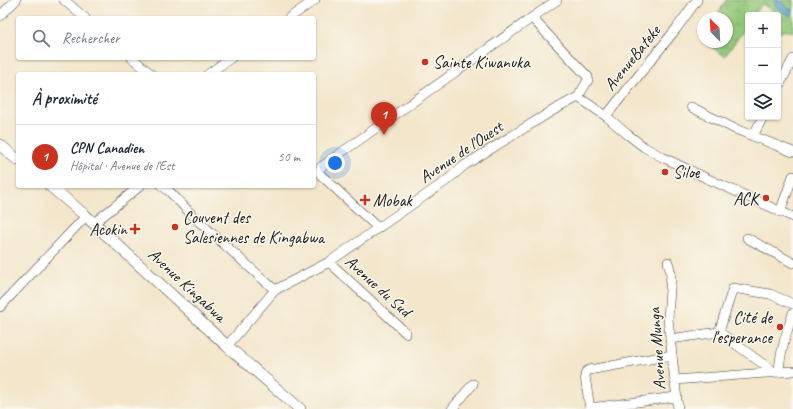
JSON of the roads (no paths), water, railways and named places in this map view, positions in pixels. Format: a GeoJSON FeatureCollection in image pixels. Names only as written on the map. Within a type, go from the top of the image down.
{"type":"FeatureCollection","features":[{"type":"Feature","properties":{"kind":"street"},"geometry":{"type":"LineString","coordinates":[[0,16],[16,0]]}},
{"type":"Feature","properties":{"kind":"street"},"geometry":{"type":"LineString","coordinates":[[64,0],[83,16]]}},
{"type":"Feature","properties":{"kind":"street"},"geometry":{"type":"LineString","coordinates":[[292,16],[315,0]]}},
{"type":"Feature","properties":{"kind":"street"},"geometry":{"type":"LineString","coordinates":[[378,228],[321,175],[321,168],[557,0]]}},
{"type":"Feature","properties":{"kind":"street","name":"AvenueBateke"},"geometry":{"type":"LineString","coordinates":[[606,116],[676,29],[697,0]]}},
{"type":"Feature","properties":{"kind":"street"},"geometry":{"type":"LineString","coordinates":[[532,18],[588,77],[588,80],[578,97],[606,116],[644,147],[706,178],[793,217]]}},
{"type":"Feature","properties":{"kind":"street"},"geometry":{"type":"LineString","coordinates":[[780,84],[793,59]]}},
{"type":"Feature","properties":{"kind":"street"},"geometry":{"type":"LineString","coordinates":[[134,60],[149,72]]}},
{"type":"Feature","properties":{"kind":"street"},"geometry":{"type":"LineString","coordinates":[[211,72],[228,60]]}},
{"type":"Feature","properties":{"kind":"street","name":"Avenue de l'Ouest"},"geometry":{"type":"LineString","coordinates":[[227,346],[275,290],[329,262],[465,165],[552,111],[578,97]]}},
{"type":"Feature","properties":{"kind":"street"},"geometry":{"type":"LineString","coordinates":[[691,107],[733,128],[793,152]]}},
{"type":"Feature","properties":{"kind":"street"},"geometry":{"type":"LineString","coordinates":[[753,136],[761,120]]}},
{"type":"Feature","properties":{"kind":"street"},"geometry":{"type":"LineString","coordinates":[[0,145],[16,158]]}},
{"type":"Feature","properties":{"kind":"street"},"geometry":{"type":"LineString","coordinates":[[780,212],[793,176]]}},
{"type":"Feature","properties":{"kind":"street","name":"Avenue Kingabwa"},"geometry":{"type":"LineString","coordinates":[[52,188],[90,219],[227,346],[300,409]]}},
{"type":"Feature","properties":{"kind":"street"},"geometry":{"type":"LineString","coordinates":[[0,307],[90,219],[137,188]]}},
{"type":"Feature","properties":{"kind":"street"},"geometry":{"type":"LineString","coordinates":[[165,188],[196,219],[275,290]]}},
{"type":"Feature","properties":{"kind":"street"},"geometry":{"type":"LineString","coordinates":[[747,238],[793,262]]}},
{"type":"Feature","properties":{"kind":"street","name":"Avenue du Sud"},"geometry":{"type":"LineString","coordinates":[[329,262],[406,333]]}},
{"type":"Feature","properties":{"kind":"street","name":"Avenue Munga"},"geometry":{"type":"LineString","coordinates":[[668,262],[671,274],[668,319],[678,409]]}},
{"type":"Feature","properties":{"kind":"street"},"geometry":{"type":"LineString","coordinates":[[719,332],[733,288],[770,294],[793,304]]}},
{"type":"Feature","properties":{"kind":"street"},"geometry":{"type":"LineString","coordinates":[[776,372],[793,313]]}},
{"type":"Feature","properties":{"kind":"street"},"geometry":{"type":"LineString","coordinates":[[670,339],[719,332],[776,372]]}},
{"type":"Feature","properties":{"kind":"street"},"geometry":{"type":"LineString","coordinates":[[672,355],[589,370],[586,372],[585,376],[590,409],[676,397]]}},
{"type":"Feature","properties":{"kind":"street"},"geometry":{"type":"LineString","coordinates":[[675,380],[793,371]]}},
{"type":"Feature","properties":{"kind":"street"},"geometry":{"type":"LineString","coordinates":[[452,409],[473,384]]}},
{"type":"Feature","properties":{"kind":"water"},"geometry":{"type":"Polygon","coordinates":[[[777,0],[780,0],[785,7],[793,10],[790,16],[776,7],[775,3],[777,0]]]}},
{"type":"Feature","properties":{"kind":"place","name":"Sainte Kiwanuka"},"geometry":{"type":"Point","coordinates":[425,62]}},
{"type":"Feature","properties":{"kind":"place","name":"CPN Canadien"},"geometry":{"type":"Point","coordinates":[384,135]}},
{"type":"Feature","properties":{"kind":"place","name":"Siloe"},"geometry":{"type":"Point","coordinates":[665,172]}},
{"type":"Feature","properties":{"kind":"place","name":"ACK"},"geometry":{"type":"Point","coordinates":[766,198]}},
{"type":"Feature","properties":{"kind":"place","name":"Mobak"},"geometry":{"type":"Point","coordinates":[365,200]}},
{"type":"Feature","properties":{"kind":"place","name":"Couvent des Salesiennes de Kingabwa"},"geometry":{"type":"Point","coordinates":[175,227]}},
{"type":"Feature","properties":{"kind":"place","name":"Acokin"},"geometry":{"type":"Point","coordinates":[135,229]}},
{"type":"Feature","properties":{"kind":"place","name":"Cité de l'esperance"},"geometry":{"type":"Point","coordinates":[780,327]}}]}
